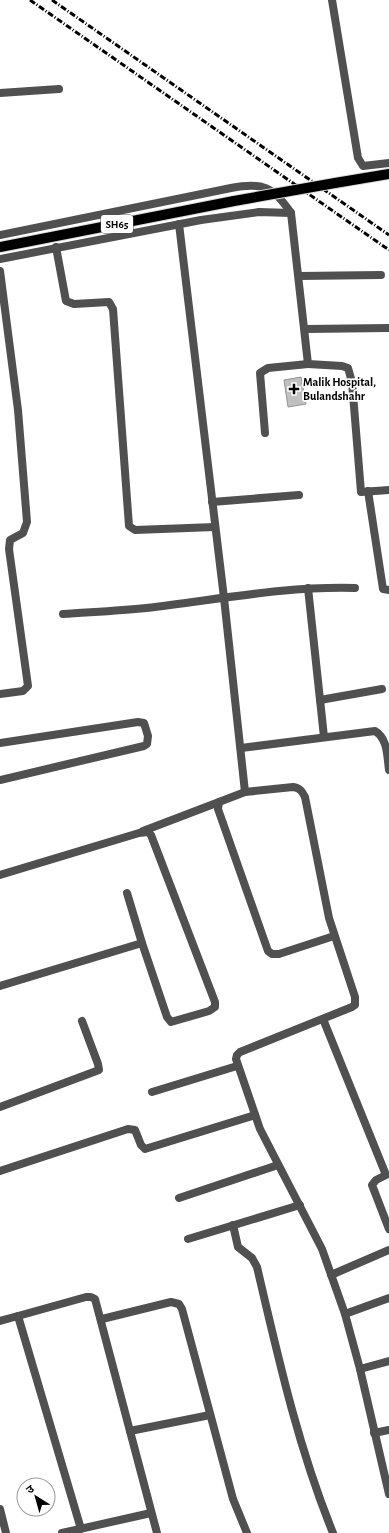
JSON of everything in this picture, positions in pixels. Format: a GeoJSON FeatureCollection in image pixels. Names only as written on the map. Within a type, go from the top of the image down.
{"type":"FeatureCollection","features":[{"type":"Feature","properties":{"kind":"main road","name":"SH65"},"geometry":{"type":"LineString","coordinates":[[0,247],[234,201],[389,174]]}},
{"type":"Feature","properties":{"kind":"street"},"geometry":{"type":"LineString","coordinates":[[332,0],[358,158],[363,166],[389,163]]}},
{"type":"Feature","properties":{"kind":"street"},"geometry":{"type":"LineString","coordinates":[[0,93],[58,89]]}},
{"type":"Feature","properties":{"kind":"street"},"geometry":{"type":"LineString","coordinates":[[0,235],[251,185],[265,187],[281,198],[291,213],[308,364]]}},
{"type":"Feature","properties":{"kind":"street"},"geometry":{"type":"LineString","coordinates":[[0,259],[179,224],[259,212],[291,213]]}},
{"type":"Feature","properties":{"kind":"street"},"geometry":{"type":"LineString","coordinates":[[179,224],[246,792]]}},
{"type":"Feature","properties":{"kind":"street"},"geometry":{"type":"LineString","coordinates":[[56,247],[66,301],[74,304],[109,302],[113,309],[122,452],[129,526],[135,530],[215,527]]}},
{"type":"Feature","properties":{"kind":"street"},"geometry":{"type":"LineString","coordinates":[[0,271],[18,410],[27,522],[26,530],[10,540],[9,549],[28,686],[23,691],[0,694]]}},
{"type":"Feature","properties":{"kind":"street"},"geometry":{"type":"LineString","coordinates":[[299,276],[381,275]]}},
{"type":"Feature","properties":{"kind":"street"},"geometry":{"type":"LineString","coordinates":[[305,329],[389,328]]}},
{"type":"Feature","properties":{"kind":"street"},"geometry":{"type":"LineString","coordinates":[[265,433],[260,373],[268,368],[308,364],[342,366],[348,368],[350,373],[361,492],[389,490]]}},
{"type":"Feature","properties":{"kind":"street"},"geometry":{"type":"LineString","coordinates":[[368,491],[383,589],[389,590]]}},
{"type":"Feature","properties":{"kind":"street"},"geometry":{"type":"LineString","coordinates":[[212,502],[299,495]]}},
{"type":"Feature","properties":{"kind":"street"},"geometry":{"type":"LineString","coordinates":[[308,588],[324,737]]}},
{"type":"Feature","properties":{"kind":"street"},"geometry":{"type":"LineString","coordinates":[[63,614],[144,608],[308,588],[356,588]]}},
{"type":"Feature","properties":{"kind":"street"},"geometry":{"type":"LineString","coordinates":[[320,700],[382,689]]}},
{"type":"Feature","properties":{"kind":"street"},"geometry":{"type":"LineString","coordinates":[[0,743],[138,722],[144,723],[148,740],[147,744],[144,746],[0,780]]}},
{"type":"Feature","properties":{"kind":"street"},"geometry":{"type":"LineString","coordinates":[[241,748],[376,731],[381,735],[385,743],[389,770]]}},
{"type":"Feature","properties":{"kind":"street"},"geometry":{"type":"LineString","coordinates":[[0,875],[139,833],[246,792],[294,787],[298,788],[302,792],[305,797],[328,918],[356,1001],[352,1007],[240,1052],[237,1054],[236,1059],[254,1115],[278,1165],[322,1249],[345,1314],[360,1369],[389,1494]]}},
{"type":"Feature","properties":{"kind":"street"},"geometry":{"type":"LineString","coordinates":[[219,802],[218,809],[268,951],[272,954],[278,954],[334,936]]}},
{"type":"Feature","properties":{"kind":"street"},"geometry":{"type":"LineString","coordinates":[[127,893],[142,943],[169,1020],[171,1022],[175,1022],[213,1010],[215,1002],[151,835],[148,832],[139,833]]}},
{"type":"Feature","properties":{"kind":"street"},"geometry":{"type":"LineString","coordinates":[[0,986],[142,943]]}},
{"type":"Feature","properties":{"kind":"street"},"geometry":{"type":"LineString","coordinates":[[323,1019],[387,1175],[376,1180],[372,1186],[389,1229]]}},
{"type":"Feature","properties":{"kind":"street"},"geometry":{"type":"LineString","coordinates":[[0,1107],[99,1070],[82,1021]]}},
{"type":"Feature","properties":{"kind":"street"},"geometry":{"type":"LineString","coordinates":[[152,1092],[237,1066]]}},
{"type":"Feature","properties":{"kind":"street"},"geometry":{"type":"LineString","coordinates":[[0,1171],[128,1130],[135,1130],[141,1145],[145,1148],[254,1115]]}},
{"type":"Feature","properties":{"kind":"street"},"geometry":{"type":"LineString","coordinates":[[179,1198],[278,1165]]}},
{"type":"Feature","properties":{"kind":"street"},"geometry":{"type":"LineString","coordinates":[[188,1239],[300,1205]]}},
{"type":"Feature","properties":{"kind":"street"},"geometry":{"type":"LineString","coordinates":[[233,1225],[238,1247],[252,1258],[257,1267],[288,1399],[323,1510],[333,1533]]}},
{"type":"Feature","properties":{"kind":"street"},"geometry":{"type":"LineString","coordinates":[[331,1275],[389,1250]]}},
{"type":"Feature","properties":{"kind":"street"},"geometry":{"type":"LineString","coordinates":[[0,1321],[91,1297],[96,1299],[157,1533]]}},
{"type":"Feature","properties":{"kind":"street"},"geometry":{"type":"LineString","coordinates":[[345,1314],[389,1298]]}},
{"type":"Feature","properties":{"kind":"street"},"geometry":{"type":"LineString","coordinates":[[102,1319],[171,1302],[179,1304],[182,1309],[233,1499],[247,1533]]}},
{"type":"Feature","properties":{"kind":"street"},"geometry":{"type":"LineString","coordinates":[[18,1316],[81,1529]]}},
{"type":"Feature","properties":{"kind":"street"},"geometry":{"type":"LineString","coordinates":[[360,1369],[389,1361]]}},
{"type":"Feature","properties":{"kind":"street"},"geometry":{"type":"LineString","coordinates":[[130,1431],[210,1415]]}},
{"type":"Feature","properties":{"kind":"street"},"geometry":{"type":"LineString","coordinates":[[374,1433],[389,1430]]}},
{"type":"Feature","properties":{"kind":"street"},"geometry":{"type":"LineString","coordinates":[[0,1509],[6,1533]]}},
{"type":"Feature","properties":{"kind":"street"},"geometry":{"type":"LineString","coordinates":[[62,1533],[151,1513]]}},
{"type":"Feature","properties":{"kind":"building"},"geometry":{"type":"Polygon","coordinates":[[[301,377],[306,404],[288,407],[284,380],[301,377]]]}},
{"type":"Feature","properties":{"kind":"railway"},"geometry":{"type":"LineString","coordinates":[[30,0],[389,250]]}},
{"type":"Feature","properties":{"kind":"railway"},"geometry":{"type":"LineString","coordinates":[[52,0],[389,235]]}},
{"type":"Feature","properties":{"kind":"place","name":"Malik Hospital, Bulandshahr"},"geometry":{"type":"Point","coordinates":[294,389]}}]}
